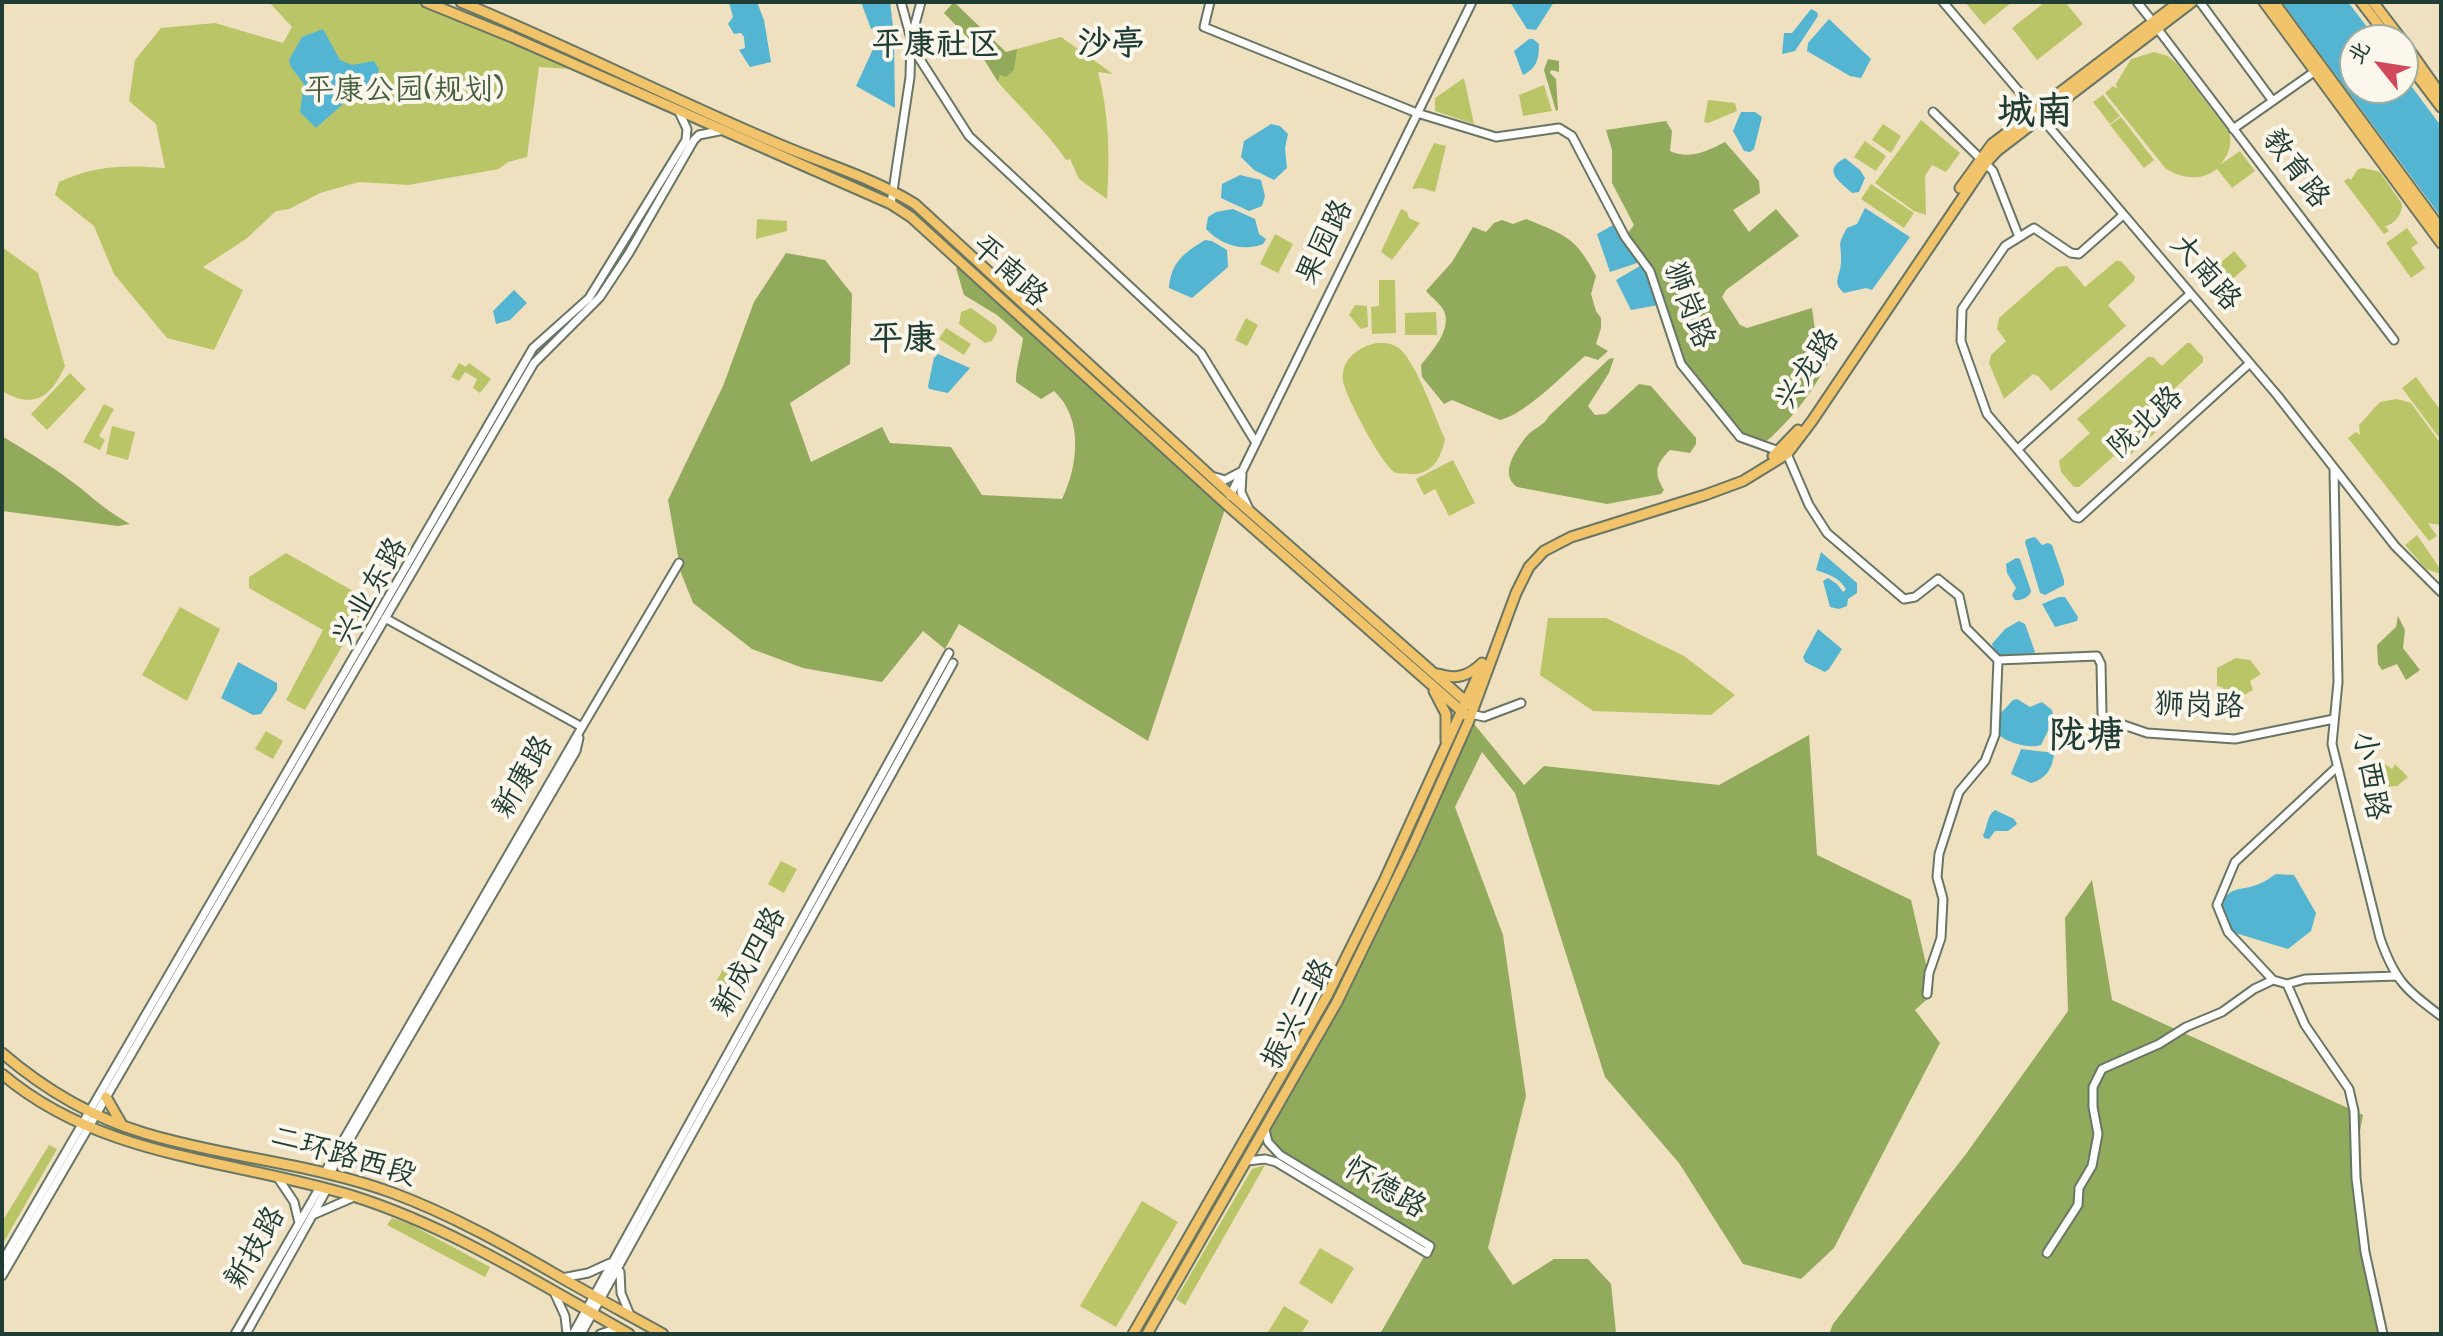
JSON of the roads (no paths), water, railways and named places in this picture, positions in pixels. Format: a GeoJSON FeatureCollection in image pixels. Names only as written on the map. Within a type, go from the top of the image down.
{"type":"FeatureCollection","features":[{"type":"Feature","properties":{"kind":"main road","name":"平南路"},"geometry":{"type":"LineString","coordinates":[[426,2],[891,204],[911,217],[1469,711]]}},
{"type":"Feature","properties":{"kind":"main road","name":"平南路"},"geometry":{"type":"LineString","coordinates":[[461,2],[529,30],[769,141],[893,190],[915,204],[1206,472],[1228,499],[1253,514],[1431,677]]}},
{"type":"Feature","properties":{"kind":"main road","name":"兴龙路"},"geometry":{"type":"LineString","coordinates":[[2155,25],[2179,2]]}},
{"type":"Feature","properties":{"kind":"main road","name":"兴龙路"},"geometry":{"type":"LineString","coordinates":[[1469,711],[1523,577],[1544,551],[1571,537],[1727,488],[1757,473],[1783,453],[1812,421],[1982,161],[2037,114],[2155,25],[2192,2]]}},
{"type":"Feature","properties":{"kind":"main road"},"geometry":{"type":"LineString","coordinates":[[2264,2],[2441,243]]}},
{"type":"Feature","properties":{"kind":"main road"},"geometry":{"type":"LineString","coordinates":[[2274,2],[2441,229]]}},
{"type":"Feature","properties":{"kind":"main road"},"geometry":{"type":"LineString","coordinates":[[2361,2],[2378,24]]}},
{"type":"Feature","properties":{"kind":"main road"},"geometry":{"type":"LineString","coordinates":[[2373,2],[2390,24]]}},
{"type":"Feature","properties":{"kind":"main road"},"geometry":{"type":"LineString","coordinates":[[2419,63],[2441,95]]}},
{"type":"Feature","properties":{"kind":"main road"},"geometry":{"type":"LineString","coordinates":[[2419,78],[2441,107]]}},
{"type":"Feature","properties":{"kind":"main road","name":"兴龙路"},"geometry":{"type":"LineString","coordinates":[[1469,711],[1522,567],[1545,543],[1574,529],[1732,480],[1783,453]]}},
{"type":"Feature","properties":{"kind":"main road"},"geometry":{"type":"LineString","coordinates":[[1445,747],[1446,714],[1431,677],[1460,677],[1485,661]]}},
{"type":"Feature","properties":{"kind":"main road","name":"振兴三路"},"geometry":{"type":"LineString","coordinates":[[1133,1334],[1327,996],[1445,747],[1469,711]]}},
{"type":"Feature","properties":{"kind":"main road","name":"振兴三路"},"geometry":{"type":"LineString","coordinates":[[1147,1334],[1337,1002],[1412,848],[1469,711]]}},
{"type":"Feature","properties":{"kind":"main road","name":"二环路西段"},"geometry":{"type":"LineString","coordinates":[[2,1053],[36,1081],[92,1113],[123,1125],[167,1139],[328,1172],[451,1217],[663,1334]]}},
{"type":"Feature","properties":{"kind":"main road","name":"二环路西段"},"geometry":{"type":"LineString","coordinates":[[2,1074],[42,1103],[84,1126],[163,1152],[276,1176],[354,1197],[446,1234],[629,1334]]}},
{"type":"Feature","properties":{"kind":"main road"},"geometry":{"type":"LineString","coordinates":[[1271,1093],[1282,1099]]}},
{"type":"Feature","properties":{"kind":"main road"},"geometry":{"type":"LineString","coordinates":[[106,1097],[123,1125]]}},
{"type":"Feature","properties":{"kind":"street"},"geometry":{"type":"LineString","coordinates":[[901,2],[914,50],[969,136],[1201,353],[1256,443]]}},
{"type":"Feature","properties":{"kind":"street"},"geometry":{"type":"LineString","coordinates":[[891,204],[910,77],[911,39],[921,2]]}},
{"type":"Feature","properties":{"kind":"street","name":"狮岗路"},"geometry":{"type":"LineString","coordinates":[[1210,2],[1204,27],[1417,113],[1496,137],[1559,128],[1572,136],[1625,237],[1650,271],[1681,364],[1740,437],[1783,453]]}},
{"type":"Feature","properties":{"kind":"street","name":"果园路"},"geometry":{"type":"LineString","coordinates":[[1228,499],[1472,2]]}},
{"type":"Feature","properties":{"kind":"street","name":"大南路"},"geometry":{"type":"LineString","coordinates":[[1943,2],[2301,423],[2395,546],[2441,589]]}},
{"type":"Feature","properties":{"kind":"street","name":"教育路"},"geometry":{"type":"LineString","coordinates":[[2137,2],[2394,340]]}},
{"type":"Feature","properties":{"kind":"street"},"geometry":{"type":"LineString","coordinates":[[2200,2],[2272,100]]}},
{"type":"Feature","properties":{"kind":"street"},"geometry":{"type":"LineString","coordinates":[[2233,129],[2314,72]]}},
{"type":"Feature","properties":{"kind":"street","name":"兴业东路"},"geometry":{"type":"LineString","coordinates":[[92,1113],[533,348],[589,298],[679,152],[688,135],[679,112]]}},
{"type":"Feature","properties":{"kind":"street"},"geometry":{"type":"LineString","coordinates":[[1933,112],[1993,171],[2019,237]]}},
{"type":"Feature","properties":{"kind":"street","name":"兴业东路"},"geometry":{"type":"LineString","coordinates":[[92,1113],[106,1097],[534,363],[600,297],[694,140],[706,132],[725,131]]}},
{"type":"Feature","properties":{"kind":"street"},"geometry":{"type":"LineString","coordinates":[[2122,216],[2079,254],[2071,253],[2034,228],[2005,246],[1962,309],[1961,341],[1987,414],[2018,449],[2190,294]]}},
{"type":"Feature","properties":{"kind":"street","name":"陇北路"},"geometry":{"type":"LineString","coordinates":[[2018,449],[2077,518],[2250,363]]}},
{"type":"Feature","properties":{"kind":"street"},"geometry":{"type":"LineString","coordinates":[[1783,453],[1827,533],[1904,599],[1915,597],[1938,579],[1959,596],[1966,628],[1998,660],[1995,735],[1985,761],[1959,792],[1939,854],[1937,877],[1943,899],[1941,938],[1929,973],[1927,994]]}},
{"type":"Feature","properties":{"kind":"street"},"geometry":{"type":"LineString","coordinates":[[1206,472],[1225,480],[1232,479],[1244,467]]}},
{"type":"Feature","properties":{"kind":"street"},"geometry":{"type":"LineString","coordinates":[[1244,467],[1241,492],[1253,514]]}},
{"type":"Feature","properties":{"kind":"street","name":"小西路"},"geometry":{"type":"LineString","coordinates":[[2334,468],[2338,682],[2332,744],[2380,938],[2391,969],[2412,994],[2441,1016]]}},
{"type":"Feature","properties":{"kind":"street","name":"新康路"},"geometry":{"type":"LineString","coordinates":[[328,1172],[576,751],[582,727],[679,563]]}},
{"type":"Feature","properties":{"kind":"street"},"geometry":{"type":"LineString","coordinates":[[385,618],[582,727]]}},
{"type":"Feature","properties":{"kind":"street","name":"新成四路"},"geometry":{"type":"LineString","coordinates":[[616,1264],[949,653]]}},
{"type":"Feature","properties":{"kind":"street","name":"狮岗路"},"geometry":{"type":"LineString","coordinates":[[1998,660],[2097,656],[2101,664],[2102,714],[2106,719],[2147,733],[2235,739],[2334,719]]}},
{"type":"Feature","properties":{"kind":"street","name":"新成四路"},"geometry":{"type":"LineString","coordinates":[[590,1311],[953,663]]}},
{"type":"Feature","properties":{"kind":"street"},"geometry":{"type":"LineString","coordinates":[[1469,711],[1484,717],[1521,703]]}},
{"type":"Feature","properties":{"kind":"street"},"geometry":{"type":"LineString","coordinates":[[2337,767],[2235,862],[2217,905],[2228,932],[2273,980],[2287,984],[2305,979],[2397,976]]}},
{"type":"Feature","properties":{"kind":"street"},"geometry":{"type":"LineString","coordinates":[[2047,1253],[2078,1205],[2079,1188],[2092,1166],[2098,1134],[2093,1087],[2102,1069],[2222,1012],[2254,989],[2273,980]]}},
{"type":"Feature","properties":{"kind":"street"},"geometry":{"type":"LineString","coordinates":[[2287,984],[2305,1025],[2349,1089],[2354,1111],[2356,1178],[2365,1252],[2383,1334]]}},
{"type":"Feature","properties":{"kind":"street"},"geometry":{"type":"LineString","coordinates":[[2,1262],[92,1113]]}},
{"type":"Feature","properties":{"kind":"street"},"geometry":{"type":"LineString","coordinates":[[2,1276],[84,1126]]}},
{"type":"Feature","properties":{"kind":"street","name":"怀德路"},"geometry":{"type":"LineString","coordinates":[[1247,1161],[1265,1159],[1276,1162],[1427,1253],[1430,1246],[1280,1155],[1268,1142],[1265,1130]]}},
{"type":"Feature","properties":{"kind":"street"},"geometry":{"type":"LineString","coordinates":[[276,1176],[294,1202],[299,1223]]}},
{"type":"Feature","properties":{"kind":"street","name":"新技路"},"geometry":{"type":"LineString","coordinates":[[246,1334],[313,1215],[323,1188]]}},
{"type":"Feature","properties":{"kind":"street","name":"新技路"},"geometry":{"type":"LineString","coordinates":[[235,1334],[299,1223],[323,1188]]}},
{"type":"Feature","properties":{"kind":"street"},"geometry":{"type":"LineString","coordinates":[[313,1215],[354,1197]]}},
{"type":"Feature","properties":{"kind":"street"},"geometry":{"type":"LineString","coordinates":[[562,1278],[616,1264],[621,1293],[630,1315]]}},
{"type":"Feature","properties":{"kind":"street"},"geometry":{"type":"LineString","coordinates":[[553,1290],[570,1334]]}},
{"type":"Feature","properties":{"kind":"street"},"geometry":{"type":"LineString","coordinates":[[570,1334],[590,1311]]}},
{"type":"Feature","properties":{"kind":"street"},"geometry":{"type":"LineString","coordinates":[[581,1334],[590,1311]]}},
{"type":"Feature","properties":{"kind":"street"},"geometry":{"type":"LineString","coordinates":[[600,1334],[618,1328]]}},
{"type":"Feature","properties":{"kind":"water"},"geometry":{"type":"Polygon","coordinates":[[[729,2],[757,2],[764,20],[771,62],[750,67],[739,50],[745,48],[744,37],[741,33],[734,34],[728,24],[733,17],[729,2]]]}},
{"type":"Feature","properties":{"kind":"water"},"geometry":{"type":"Polygon","coordinates":[[[861,2],[890,2],[892,39],[882,39],[876,26],[871,29],[861,2]]]}},
{"type":"Feature","properties":{"kind":"water"},"geometry":{"type":"Polygon","coordinates":[[[1510,2],[1554,2],[1536,30],[1527,29],[1510,2]]]}},
{"type":"Feature","properties":{"kind":"water"},"geometry":{"type":"Polygon","coordinates":[[[2282,2],[2348,2],[2365,24],[2339,24],[2339,79],[2282,2]]]}},
{"type":"Feature","properties":{"kind":"water"},"geometry":{"type":"Polygon","coordinates":[[[1811,9],[1818,16],[1795,51],[1782,54],[1784,33],[1792,33],[1811,9]]]}},
{"type":"Feature","properties":{"kind":"water"},"geometry":{"type":"Polygon","coordinates":[[[1829,19],[1871,59],[1861,78],[1850,76],[1807,51],[1808,43],[1829,19]]]}},
{"type":"Feature","properties":{"kind":"water"},"geometry":{"type":"Polygon","coordinates":[[[323,29],[340,60],[352,65],[374,61],[379,69],[369,86],[360,89],[316,128],[300,112],[304,84],[289,60],[302,37],[323,29]]]}},
{"type":"Feature","properties":{"kind":"water"},"geometry":{"type":"Polygon","coordinates":[[[1529,39],[1539,44],[1538,54],[1534,66],[1523,75],[1514,51],[1529,39]]]}},
{"type":"Feature","properties":{"kind":"water"},"geometry":{"type":"Polygon","coordinates":[[[883,43],[894,44],[895,108],[856,86],[874,47],[883,46],[883,43]]]}},
{"type":"Feature","properties":{"kind":"water"},"geometry":{"type":"Polygon","coordinates":[[[2419,96],[2441,126],[2441,217],[2357,104],[2419,104],[2419,96]]]}},
{"type":"Feature","properties":{"kind":"water"},"geometry":{"type":"Polygon","coordinates":[[[1741,112],[1755,112],[1762,117],[1754,149],[1750,152],[1744,151],[1733,131],[1741,112]]]}},
{"type":"Feature","properties":{"kind":"water"},"geometry":{"type":"Polygon","coordinates":[[[1271,124],[1280,126],[1288,134],[1285,148],[1287,168],[1274,180],[1254,170],[1241,157],[1244,141],[1271,124]]]}},
{"type":"Feature","properties":{"kind":"water"},"geometry":{"type":"Polygon","coordinates":[[[1845,158],[1865,178],[1859,192],[1852,193],[1835,177],[1834,168],[1845,158]]]}},
{"type":"Feature","properties":{"kind":"water"},"geometry":{"type":"Polygon","coordinates":[[[1240,175],[1261,180],[1265,196],[1262,206],[1249,211],[1221,198],[1222,184],[1240,175]]]}},
{"type":"Feature","properties":{"kind":"water"},"geometry":{"type":"Polygon","coordinates":[[[1865,208],[1910,237],[1872,290],[1866,288],[1844,293],[1837,282],[1841,242],[1847,228],[1857,224],[1865,208]]]}},
{"type":"Feature","properties":{"kind":"water"},"geometry":{"type":"Polygon","coordinates":[[[1233,209],[1255,219],[1259,234],[1266,239],[1263,244],[1233,246],[1206,229],[1208,217],[1233,209]]]}},
{"type":"Feature","properties":{"kind":"water"},"geometry":{"type":"Polygon","coordinates":[[[1615,224],[1639,259],[1637,263],[1610,272],[1597,234],[1615,224]]]}},
{"type":"Feature","properties":{"kind":"water"},"geometry":{"type":"Polygon","coordinates":[[[1205,240],[1227,250],[1228,267],[1192,298],[1169,288],[1180,259],[1205,240]]]}},
{"type":"Feature","properties":{"kind":"water"},"geometry":{"type":"Polygon","coordinates":[[[1640,266],[1647,273],[1658,305],[1631,310],[1616,280],[1640,266]]]}},
{"type":"Feature","properties":{"kind":"water"},"geometry":{"type":"Polygon","coordinates":[[[514,290],[527,303],[510,320],[496,324],[493,311],[514,290]]]}},
{"type":"Feature","properties":{"kind":"water"},"geometry":{"type":"Polygon","coordinates":[[[938,354],[970,368],[948,393],[929,389],[928,386],[934,358],[938,354]]]}},
{"type":"Feature","properties":{"kind":"water"},"geometry":{"type":"Polygon","coordinates":[[[2035,537],[2042,545],[2052,545],[2064,580],[2064,585],[2045,595],[2040,593],[2025,542],[2035,537]]]}},
{"type":"Feature","properties":{"kind":"water"},"geometry":{"type":"Polygon","coordinates":[[[1821,552],[1857,583],[1857,593],[1848,599],[1847,606],[1839,609],[1830,607],[1823,581],[1828,578],[1843,592],[1846,589],[1836,579],[1816,570],[1821,552]]]}},
{"type":"Feature","properties":{"kind":"water"},"geometry":{"type":"Polygon","coordinates":[[[2020,559],[2031,591],[2027,597],[2015,600],[2012,595],[2016,588],[2007,573],[2006,564],[2020,559]]]}},
{"type":"Feature","properties":{"kind":"water"},"geometry":{"type":"Polygon","coordinates":[[[2065,597],[2078,617],[2077,621],[2055,627],[2042,604],[2065,597]]]}},
{"type":"Feature","properties":{"kind":"water"},"geometry":{"type":"Polygon","coordinates":[[[2019,621],[2025,624],[2035,652],[2028,656],[2003,658],[1995,652],[1992,644],[2005,629],[2019,621]]]}},
{"type":"Feature","properties":{"kind":"water"},"geometry":{"type":"Polygon","coordinates":[[[1818,629],[1842,649],[1825,672],[1805,662],[1803,657],[1818,629]]]}},
{"type":"Feature","properties":{"kind":"water"},"geometry":{"type":"Polygon","coordinates":[[[238,662],[277,683],[277,690],[261,714],[253,715],[221,698],[238,662]]]}},
{"type":"Feature","properties":{"kind":"water"},"geometry":{"type":"Polygon","coordinates":[[[2017,699],[2030,707],[2042,702],[2052,710],[2054,719],[2041,745],[2019,744],[1999,735],[2000,714],[2017,699]]]}},
{"type":"Feature","properties":{"kind":"water"},"geometry":{"type":"Polygon","coordinates":[[[2021,749],[2054,753],[2045,776],[2031,783],[2011,774],[2021,749]]]}},
{"type":"Feature","properties":{"kind":"water"},"geometry":{"type":"Polygon","coordinates":[[[1995,810],[2014,819],[2017,824],[2008,831],[1995,831],[1989,839],[1984,838],[1989,818],[1995,810]]]}},
{"type":"Feature","properties":{"kind":"water"},"geometry":{"type":"Polygon","coordinates":[[[2276,874],[2294,875],[2316,913],[2311,931],[2288,949],[2232,932],[2219,911],[2226,896],[2234,890],[2251,887],[2276,874]]]}},
{"type":"Feature","properties":{"kind":"district","name":"平康社区"},"geometry":{"type":"Point","coordinates":[936,47]}},
{"type":"Feature","properties":{"kind":"district","name":"沙亭"},"geometry":{"type":"Point","coordinates":[1111,47]}},
{"type":"Feature","properties":{"kind":"district","name":"城南"},"geometry":{"type":"Point","coordinates":[2035,115]}},
{"type":"Feature","properties":{"kind":"district","name":"平康"},"geometry":{"type":"Point","coordinates":[903,342]}},
{"type":"Feature","properties":{"kind":"district","name":"陇塘"},"geometry":{"type":"Point","coordinates":[2086,739]}},
{"type":"Feature","properties":{"kind":"park label","name":"平康公园(规划)"},"geometry":{"type":"Point","coordinates":[404,93]}}]}
